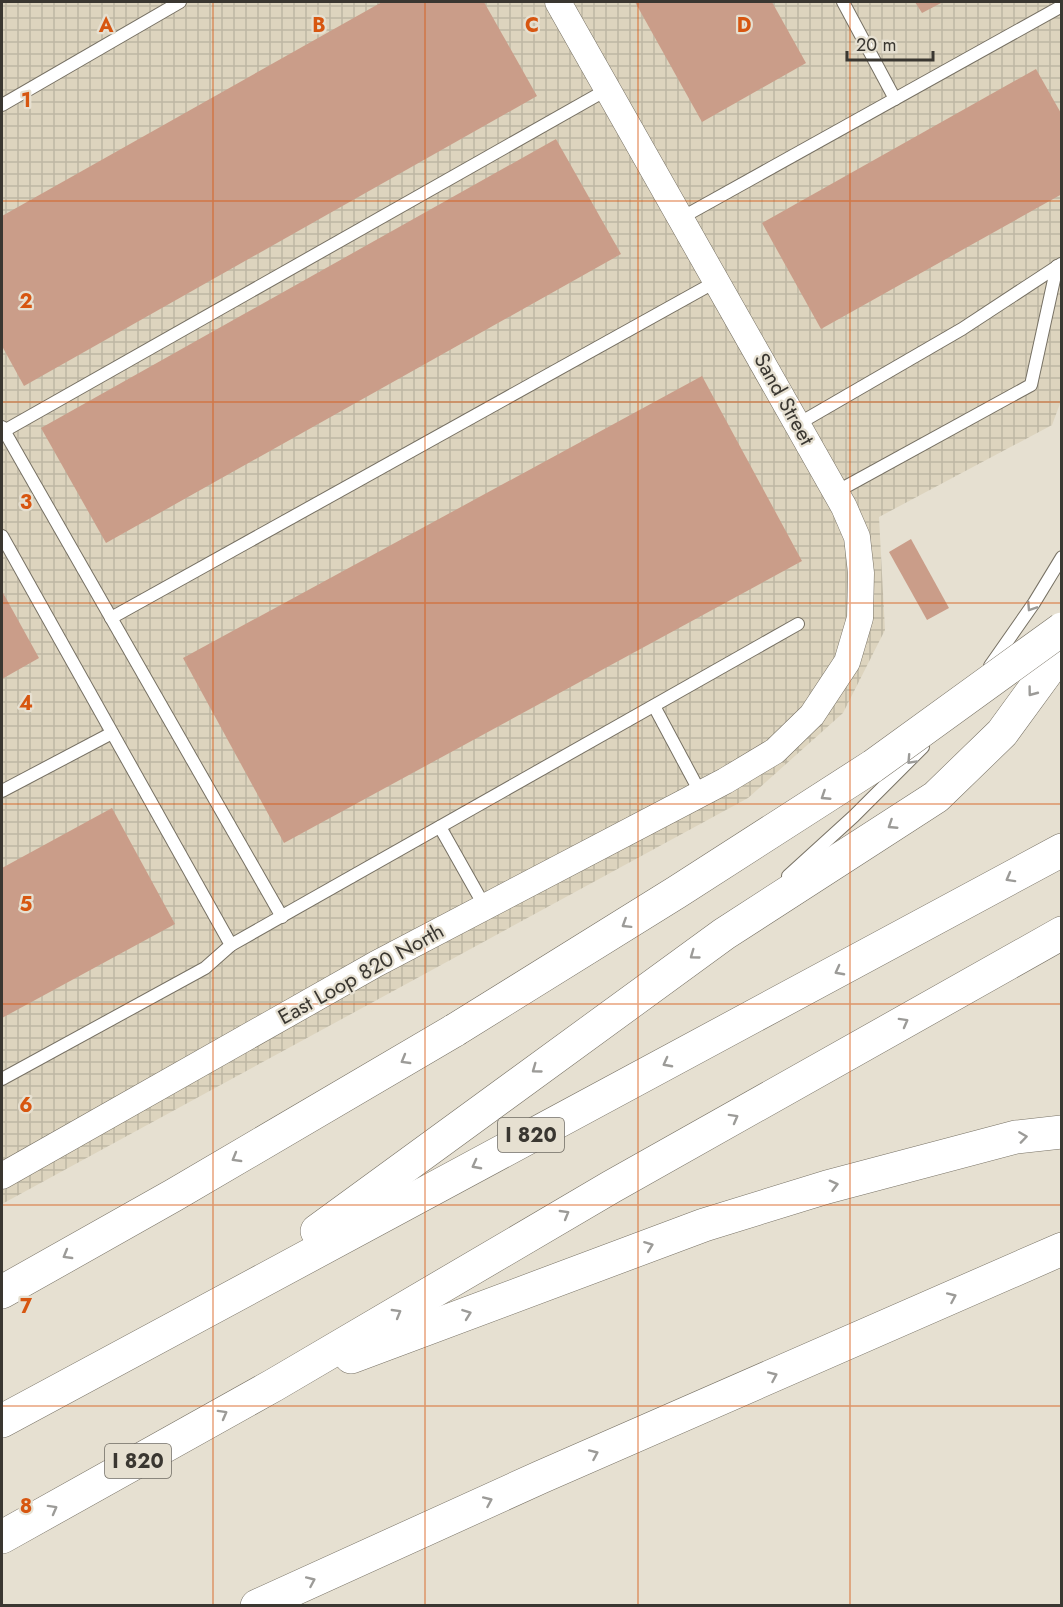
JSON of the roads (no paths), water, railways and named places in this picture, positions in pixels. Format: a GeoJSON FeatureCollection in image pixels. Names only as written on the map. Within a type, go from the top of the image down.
{"type":"FeatureCollection","features":[{"type":"Feature","properties":{"kind":"highway"},"geometry":{"type":"LineString","coordinates":[[2,1292],[174,1195],[455,1030],[677,892],[873,766],[1062,629]]}},
{"type":"Feature","properties":{"kind":"highway"},"geometry":{"type":"LineString","coordinates":[[225,1299],[724,934],[936,797],[1002,733],[1048,670],[1062,641]]}},
{"type":"Feature","properties":{"kind":"highway","name":"I 820"},"geometry":{"type":"LineString","coordinates":[[2,1421],[1062,850]]}},
{"type":"Feature","properties":{"kind":"highway","name":"I 820"},"geometry":{"type":"LineString","coordinates":[[2,1537],[274,1385],[611,1187],[1062,933]]}},
{"type":"Feature","properties":{"kind":"highway"},"geometry":{"type":"LineString","coordinates":[[274,1385],[704,1225],[827,1187],[1017,1137],[1062,1132]]}},
{"type":"Feature","properties":{"kind":"highway"},"geometry":{"type":"LineString","coordinates":[[257,1605],[541,1477],[1062,1249]]}},
{"type":"Feature","properties":{"kind":"street","name":"Sand Street"},"geometry":{"type":"LineString","coordinates":[[558,2],[798,424],[836,492],[857,537],[861,573],[860,618],[847,662],[812,715],[775,751],[725,781]]}},
{"type":"Feature","properties":{"kind":"street","name":"East Loop 820 North"},"geometry":{"type":"LineString","coordinates":[[2,1176],[376,964],[725,781]]}},
{"type":"Feature","properties":{"kind":"lane"},"geometry":{"type":"LineString","coordinates":[[2,105],[180,2]]}},
{"type":"Feature","properties":{"kind":"lane"},"geometry":{"type":"LineString","coordinates":[[843,2],[895,99]]}},
{"type":"Feature","properties":{"kind":"lane"},"geometry":{"type":"LineString","coordinates":[[681,218],[1062,6]]}},
{"type":"Feature","properties":{"kind":"lane"},"geometry":{"type":"LineString","coordinates":[[282,917],[3,429],[608,89]]}},
{"type":"Feature","properties":{"kind":"lane"},"geometry":{"type":"LineString","coordinates":[[798,424],[962,329],[1059,265]]}},
{"type":"Feature","properties":{"kind":"lane"},"geometry":{"type":"LineString","coordinates":[[836,492],[1031,385],[1059,265]]}},
{"type":"Feature","properties":{"kind":"lane"},"geometry":{"type":"LineString","coordinates":[[111,618],[717,281]]}},
{"type":"Feature","properties":{"kind":"lane"},"geometry":{"type":"LineString","coordinates":[[2,536],[231,945]]}},
{"type":"Feature","properties":{"kind":"lane"},"geometry":{"type":"LineString","coordinates":[[724,934],[854,816],[939,730],[1013,635],[1062,557]]}},
{"type":"Feature","properties":{"kind":"lane"},"geometry":{"type":"LineString","coordinates":[[2,1079],[205,968],[231,945],[798,624]]}},
{"type":"Feature","properties":{"kind":"lane"},"geometry":{"type":"LineString","coordinates":[[654,706],[701,794]]}},
{"type":"Feature","properties":{"kind":"lane"},"geometry":{"type":"LineString","coordinates":[[2,791],[112,733]]}},
{"type":"Feature","properties":{"kind":"lane"},"geometry":{"type":"LineString","coordinates":[[440,827],[485,907]]}}]}
